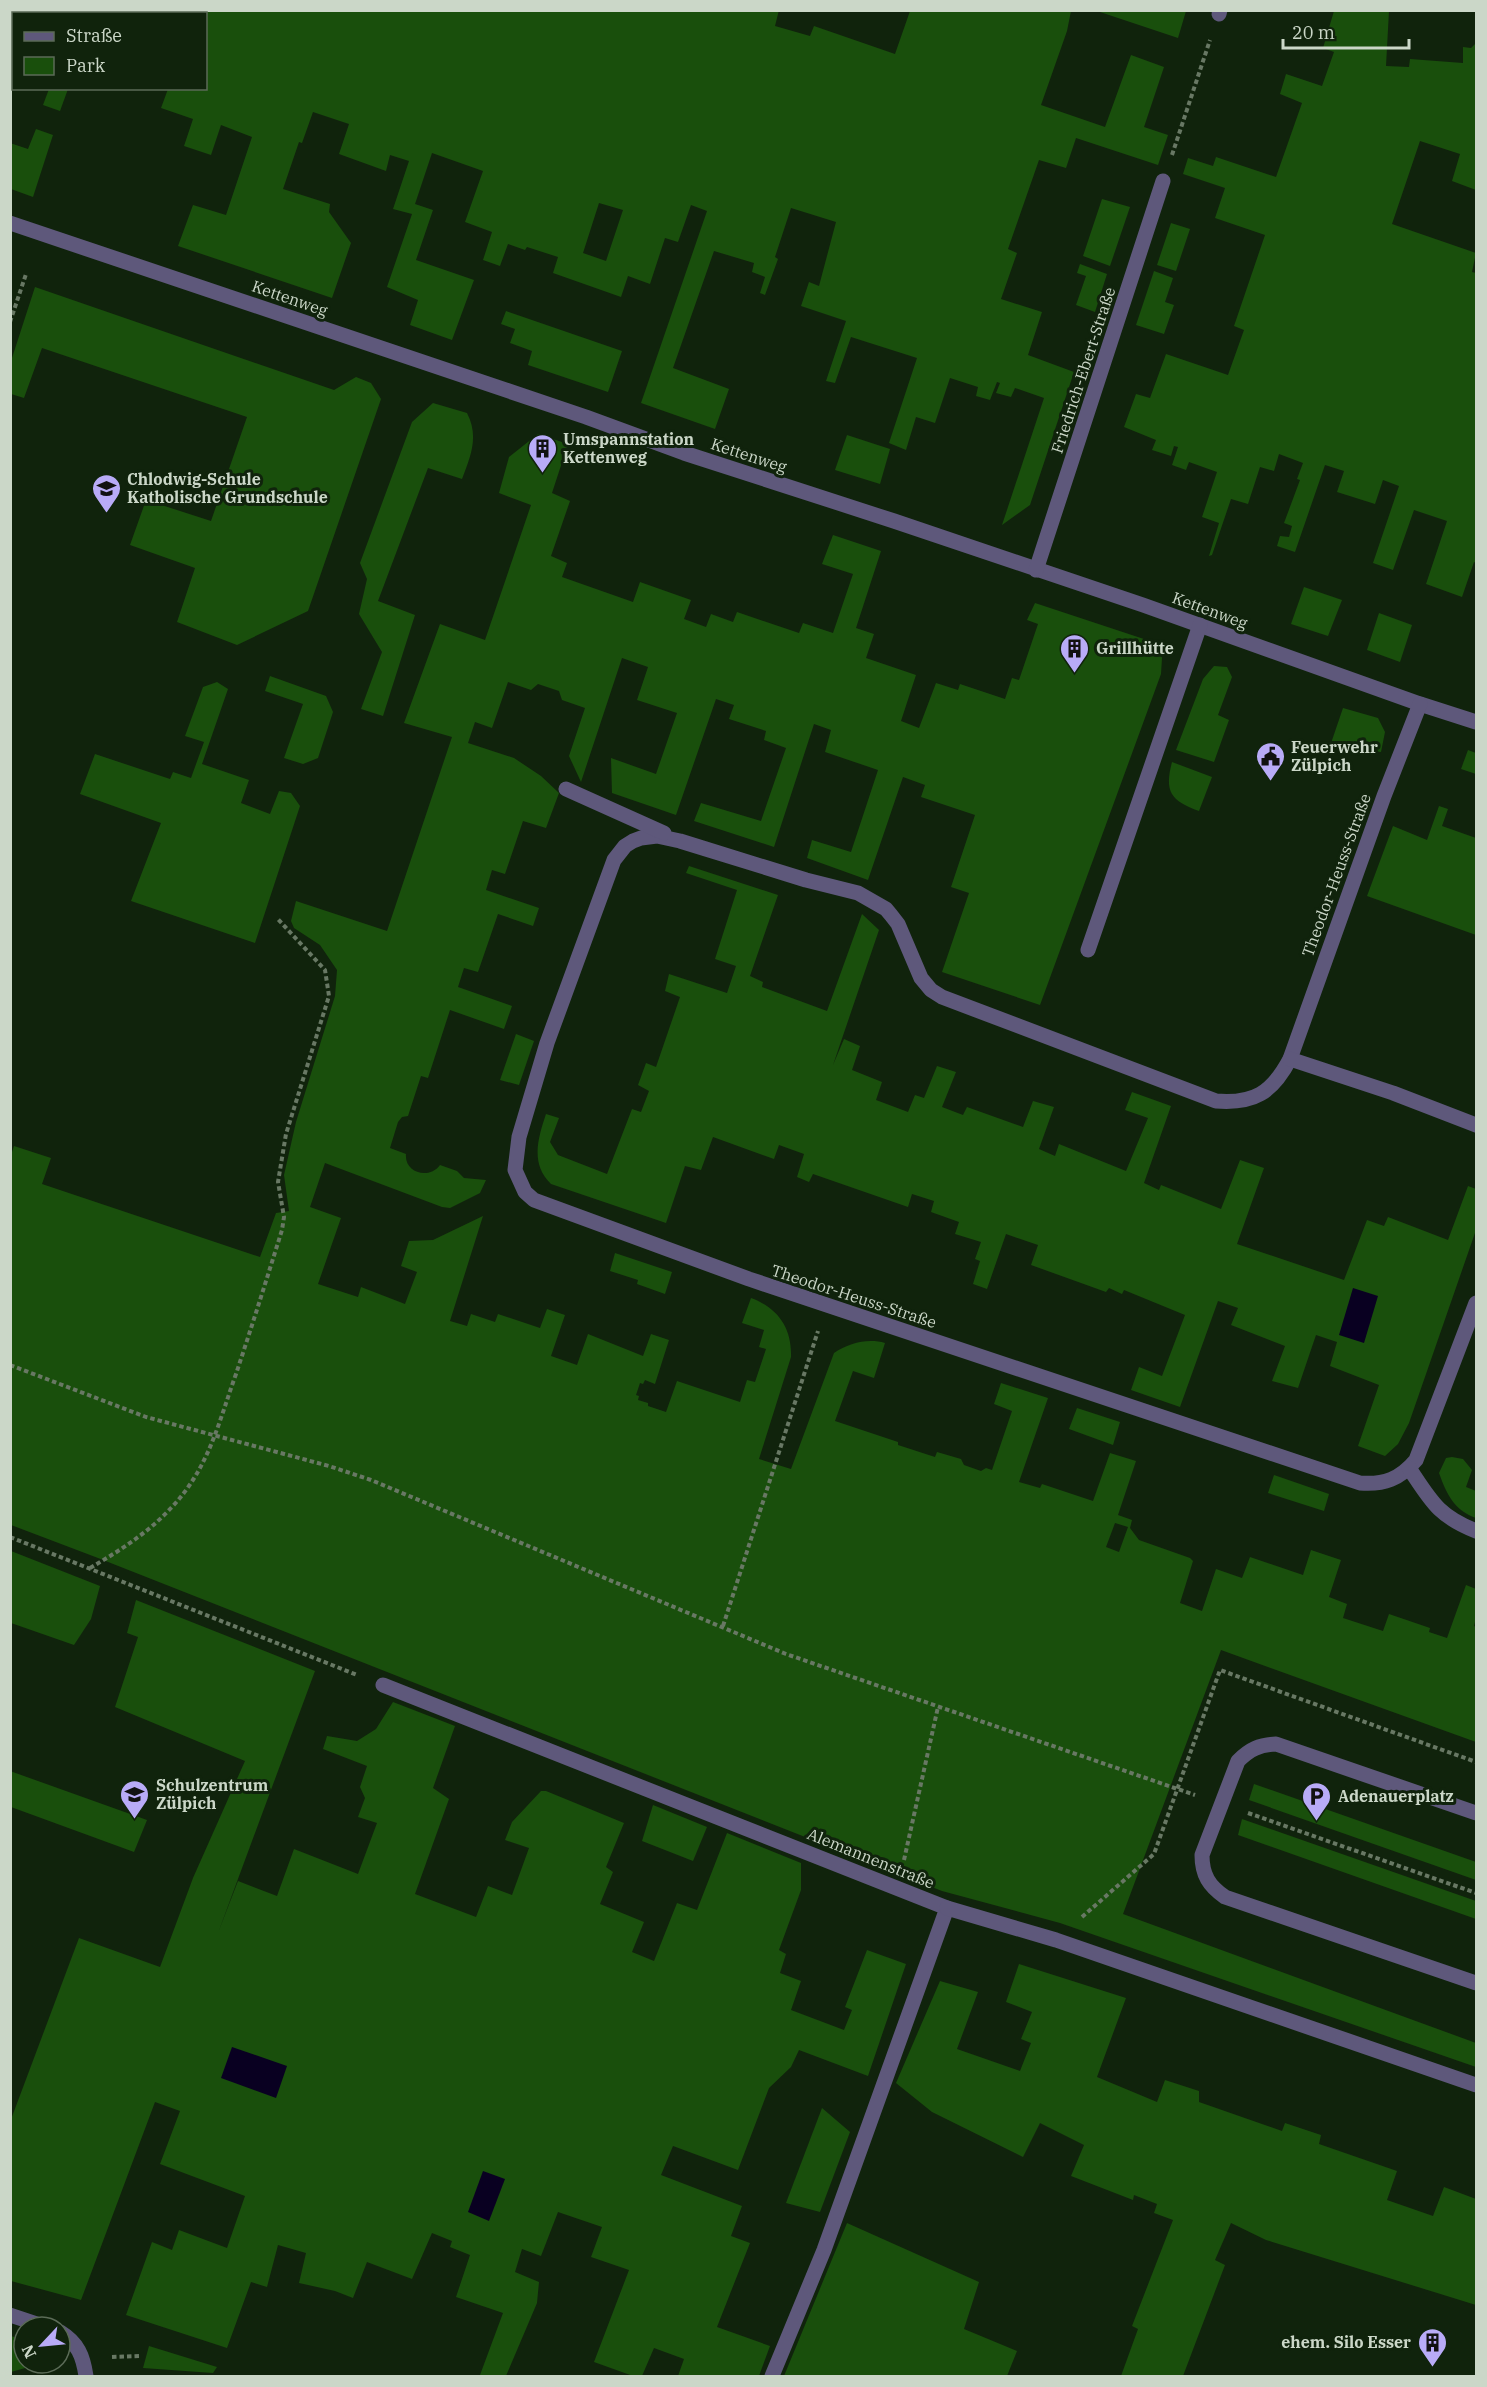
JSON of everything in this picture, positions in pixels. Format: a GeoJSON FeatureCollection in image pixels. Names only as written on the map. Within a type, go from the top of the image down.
{"type":"FeatureCollection","features":[{"type":"Feature","properties":{"kind":"street","name":"Friedrich-Ebert-Straße"},"geometry":{"type":"LineString","coordinates":[[1036,570],[1163,182]]}},
{"type":"Feature","properties":{"kind":"street","name":"Kettenweg"},"geometry":{"type":"LineString","coordinates":[[10,223],[586,417],[684,453],[894,521],[1200,625],[1420,705],[1476,722]]}},
{"type":"Feature","properties":{"kind":"street"},"geometry":{"type":"LineString","coordinates":[[1088,950],[1200,625]]}},
{"type":"Feature","properties":{"kind":"street","name":"Theodor-Heuss-Straße"},"geometry":{"type":"LineString","coordinates":[[1420,705],[1384,796],[1290,1059],[1276,1082],[1260,1095],[1247,1101],[1216,1101],[942,997],[931,990],[921,978],[898,924],[891,915],[886,909],[858,893],[657,836],[641,838],[625,846],[614,860],[548,1043],[519,1137],[515,1170],[525,1192],[534,1200],[749,1280],[1346,1480],[1373,1485],[1396,1479],[1409,1468],[1420,1452],[1476,1303]]}},
{"type":"Feature","properties":{"kind":"street","name":"Theodor-Heuss-Straße"},"geometry":{"type":"LineString","coordinates":[[566,789],[680,841]]}},
{"type":"Feature","properties":{"kind":"street"},"geometry":{"type":"LineString","coordinates":[[1290,1059],[1393,1093],[1476,1125]]}},
{"type":"Feature","properties":{"kind":"street"},"geometry":{"type":"LineString","coordinates":[[1409,1468],[1443,1514],[1455,1523],[1476,1531]]}},
{"type":"Feature","properties":{"kind":"street","name":"Alemannenstraße"},"geometry":{"type":"LineString","coordinates":[[383,1685],[947,1908],[824,2250],[772,2376]]}},
{"type":"Feature","properties":{"kind":"street"},"geometry":{"type":"LineString","coordinates":[[1476,1813],[1276,1744],[1259,1745],[1248,1751],[1238,1761],[1202,1855],[1202,1868],[1210,1887],[1225,1898],[1476,1983]]}},
{"type":"Feature","properties":{"kind":"street"},"geometry":{"type":"LineString","coordinates":[[947,1908],[1056,1940],[1476,2085]]}},
{"type":"Feature","properties":{"kind":"street"},"geometry":{"type":"LineString","coordinates":[[72,2341],[79,2349],[86,2376]]}},
{"type":"Feature","properties":{"kind":"path"},"geometry":{"type":"LineString","coordinates":[[1163,182],[1220,12]]}},
{"type":"Feature","properties":{"kind":"path"},"geometry":{"type":"LineString","coordinates":[[10,322],[26,274]]}},
{"type":"Feature","properties":{"kind":"path"},"geometry":{"type":"LineString","coordinates":[[90,1568],[135,1540],[173,1507],[206,1461],[216,1437],[282,1230],[284,1217],[278,1182],[286,1134],[329,996],[325,970],[277,918]]}},
{"type":"Feature","properties":{"kind":"path"},"geometry":{"type":"LineString","coordinates":[[723,1626],[826,1305]]}},
{"type":"Feature","properties":{"kind":"path"},"geometry":{"type":"LineString","coordinates":[[10,1365],[146,1417],[329,1466],[380,1483],[786,1654],[1476,1893]]}},
{"type":"Feature","properties":{"kind":"path"},"geometry":{"type":"LineString","coordinates":[[10,1538],[383,1685]]}},
{"type":"Feature","properties":{"kind":"path"},"geometry":{"type":"LineString","coordinates":[[1056,1940],[1154,1854],[1220,1670],[1476,1762]]}},
{"type":"Feature","properties":{"kind":"path"},"geometry":{"type":"LineString","coordinates":[[898,1887],[938,1707]]}},
{"type":"Feature","properties":{"kind":"green space"},"geometry":{"type":"Polygon","coordinates":[[[779,10],[775,26],[810,36],[814,26],[895,54],[910,11],[1071,11],[1067,31],[1041,105],[1105,127],[1131,55],[1164,67],[1144,127],[1168,135],[1158,165],[1076,138],[1066,168],[1039,160],[1008,249],[1017,253],[1001,299],[1042,312],[1028,355],[1074,372],[1030,505],[1002,525],[1044,398],[1015,388],[1011,397],[996,393],[1000,383],[997,382],[990,400],[976,396],[978,387],[950,378],[935,423],[916,417],[906,450],[889,443],[917,358],[851,337],[835,383],[826,381],[846,321],[801,306],[809,282],[819,286],[836,222],[791,208],[775,257],[778,259],[765,295],[760,293],[765,277],[752,272],[754,263],[714,251],[673,368],[729,389],[715,429],[641,403],[707,211],[691,205],[678,242],[665,238],[650,284],[628,276],[621,297],[553,273],[558,257],[527,247],[525,250],[508,244],[500,266],[483,260],[492,232],[465,222],[483,171],[432,153],[415,204],[433,210],[416,260],[474,280],[452,340],[410,325],[418,300],[387,287],[412,214],[393,209],[409,161],[390,155],[386,171],[339,154],[349,124],[313,112],[302,143],[299,142],[283,189],[330,204],[329,212],[351,243],[332,298],[178,246],[193,205],[226,215],[252,137],[221,125],[211,155],[184,146],[193,119],[161,108],[168,90],[207,90],[207,12],[10,12],[779,10]],[[599,203],[583,253],[606,261],[623,210],[599,203]]]}},
{"type":"Feature","properties":{"kind":"green space"},"geometry":{"type":"Polygon","coordinates":[[[1097,11],[1186,11],[1178,38],[1097,11]]]}},
{"type":"Feature","properties":{"kind":"green space"},"geometry":{"type":"Polygon","coordinates":[[[1334,11],[1389,11],[1386,66],[1409,67],[1410,59],[1463,63],[1463,47],[1471,48],[1476,43],[1476,190],[1452,181],[1460,154],[1420,141],[1392,224],[1476,253],[1472,272],[1476,273],[1476,563],[1474,562],[1462,597],[1426,584],[1447,521],[1414,510],[1393,570],[1373,563],[1399,486],[1383,480],[1375,504],[1337,492],[1344,471],[1325,465],[1295,552],[1277,546],[1280,536],[1289,537],[1292,526],[1284,523],[1300,480],[1297,479],[1303,463],[1279,454],[1274,471],[1260,467],[1248,504],[1231,499],[1212,555],[1209,556],[1219,523],[1202,517],[1217,472],[1189,462],[1186,470],[1172,465],[1178,447],[1174,446],[1171,456],[1152,450],[1156,440],[1124,427],[1136,394],[1150,398],[1166,354],[1228,375],[1244,330],[1234,326],[1265,235],[1215,218],[1225,188],[1183,174],[1188,158],[1213,166],[1216,157],[1276,177],[1302,103],[1280,94],[1286,74],[1322,86],[1334,52],[1323,48],[1334,11]]]}},
{"type":"Feature","properties":{"kind":"green space"},"geometry":{"type":"Polygon","coordinates":[[[49,90],[68,90],[60,111],[43,105],[49,90]]]}},
{"type":"Feature","properties":{"kind":"green space"},"geometry":{"type":"Polygon","coordinates":[[[36,129],[53,135],[33,197],[11,189],[10,143],[28,149],[36,129]]]}},
{"type":"Feature","properties":{"kind":"green space"},"geometry":{"type":"Polygon","coordinates":[[[1102,199],[1130,207],[1110,266],[1083,256],[1102,199]]]}},
{"type":"Feature","properties":{"kind":"green space"},"geometry":{"type":"Polygon","coordinates":[[[1171,223],[1190,229],[1176,271],[1157,265],[1171,223]]]}},
{"type":"Feature","properties":{"kind":"green space"},"geometry":{"type":"Polygon","coordinates":[[[1080,264],[1107,274],[1095,312],[1076,305],[1086,276],[1077,273],[1080,264]]]}},
{"type":"Feature","properties":{"kind":"green space"},"geometry":{"type":"Polygon","coordinates":[[[1154,271],[1173,278],[1165,302],[1174,305],[1164,334],[1136,325],[1154,271]]]}},
{"type":"Feature","properties":{"kind":"green space"},"geometry":{"type":"Polygon","coordinates":[[[35,287],[334,390],[356,377],[371,383],[381,399],[308,611],[237,645],[177,622],[195,568],[130,545],[146,500],[211,521],[247,417],[42,348],[24,398],[11,394],[11,361],[35,287]]]}},
{"type":"Feature","properties":{"kind":"green space"},"geometry":{"type":"Polygon","coordinates":[[[506,311],[622,351],[608,392],[528,365],[532,351],[510,343],[515,329],[501,324],[506,311]]]}},
{"type":"Feature","properties":{"kind":"green space"},"geometry":{"type":"Polygon","coordinates":[[[433,403],[467,413],[473,430],[472,446],[462,479],[428,468],[378,601],[415,615],[383,716],[361,709],[382,652],[359,614],[367,579],[360,563],[412,422],[433,403]]]}},
{"type":"Feature","properties":{"kind":"green space"},"geometry":{"type":"Polygon","coordinates":[[[538,434],[568,444],[552,493],[570,501],[551,556],[567,563],[562,577],[633,602],[640,582],[691,600],[684,619],[706,627],[711,614],[733,622],[737,612],[799,633],[803,623],[833,633],[853,574],[822,564],[833,535],[881,551],[856,628],[874,634],[866,658],[916,675],[901,721],[919,728],[936,683],[958,690],[960,684],[1005,699],[1012,678],[1019,680],[1038,624],[1027,620],[1035,603],[1159,644],[1162,658],[1161,674],[1040,1005],[942,972],[969,893],[951,887],[975,815],[921,797],[925,785],[903,777],[868,880],[807,858],[812,840],[851,852],[878,770],[825,752],[831,730],[814,724],[774,847],[694,821],[701,803],[761,821],[786,748],[764,740],[766,731],[729,719],[734,705],[716,699],[676,815],[612,793],[611,758],[656,774],[677,713],[637,700],[648,667],[622,658],[581,782],[569,756],[585,708],[562,700],[559,691],[538,684],[531,690],[508,682],[492,728],[475,722],[468,743],[514,758],[541,776],[559,793],[546,828],[523,821],[505,874],[492,870],[486,890],[539,908],[533,926],[498,914],[478,972],[464,968],[458,987],[512,1006],[504,1029],[450,1010],[428,1078],[421,1076],[408,1116],[402,1117],[398,1122],[390,1148],[406,1154],[409,1166],[418,1172],[430,1172],[440,1165],[457,1171],[464,1178],[486,1180],[480,1193],[450,1208],[325,1163],[310,1207],[341,1218],[318,1284],[358,1297],[361,1287],[405,1304],[417,1272],[401,1266],[409,1241],[433,1240],[483,1216],[450,1321],[467,1326],[471,1314],[495,1322],[498,1314],[540,1328],[547,1309],[565,1315],[551,1356],[577,1365],[588,1334],[643,1356],[651,1334],[669,1340],[655,1384],[645,1380],[643,1384],[640,1383],[636,1395],[639,1396],[638,1400],[648,1403],[648,1406],[666,1412],[677,1381],[740,1402],[747,1380],[755,1382],[766,1349],[759,1347],[764,1330],[742,1323],[751,1298],[776,1313],[786,1328],[791,1357],[759,1459],[791,1469],[834,1353],[859,1342],[885,1343],[874,1378],[853,1371],[835,1421],[935,1457],[937,1452],[961,1459],[964,1465],[981,1471],[986,1468],[992,1470],[1012,1411],[994,1404],[1001,1383],[1048,1398],[1019,1482],[1040,1488],[1042,1484],[1093,1501],[1110,1453],[1136,1461],[1118,1515],[1132,1520],[1130,1528],[1139,1540],[1193,1561],[1180,1603],[1202,1611],[1216,1569],[1242,1578],[1250,1557],[1303,1575],[1311,1550],[1341,1560],[1329,1597],[1347,1604],[1343,1618],[1383,1631],[1389,1614],[1430,1628],[1429,1632],[1447,1638],[1466,1585],[1476,1589],[1474,1626],[1476,1627],[1476,1742],[1221,1650],[1123,1914],[1476,2043],[1476,2067],[1060,1923],[942,1891],[11,1525],[10,1158],[14,1146],[51,1158],[42,1184],[260,1257],[276,1213],[289,1211],[284,1175],[296,1122],[335,996],[337,970],[320,945],[294,928],[291,921],[296,901],[387,931],[452,737],[404,723],[440,624],[485,640],[531,505],[499,493],[509,457],[538,434]],[[1115,1523],[1106,1547],[1119,1552],[1128,1527],[1115,1523]]]}},
{"type":"Feature","properties":{"kind":"green space"},"geometry":{"type":"Polygon","coordinates":[[[847,435],[890,449],[880,484],[835,470],[847,435]]]}},
{"type":"Feature","properties":{"kind":"green space"},"geometry":{"type":"Polygon","coordinates":[[[1304,587],[1342,600],[1328,636],[1291,624],[1304,587]]]}},
{"type":"Feature","properties":{"kind":"green space"},"geometry":{"type":"Polygon","coordinates":[[[1379,613],[1412,625],[1400,662],[1367,650],[1379,613]]]}},
{"type":"Feature","properties":{"kind":"green space"},"geometry":{"type":"Polygon","coordinates":[[[1214,666],[1227,667],[1232,677],[1218,715],[1229,720],[1214,762],[1176,750],[1203,679],[1214,666]]]}},
{"type":"Feature","properties":{"kind":"green space"},"geometry":{"type":"Polygon","coordinates":[[[270,676],[326,696],[333,712],[318,758],[303,764],[284,758],[303,704],[265,691],[270,676]]]}},
{"type":"Feature","properties":{"kind":"green space"},"geometry":{"type":"Polygon","coordinates":[[[217,682],[228,689],[202,764],[249,780],[241,803],[270,814],[279,791],[291,793],[300,806],[255,943],[131,901],[161,823],[80,794],[95,754],[170,779],[173,772],[191,778],[204,742],[185,736],[203,687],[217,682]]]}},
{"type":"Feature","properties":{"kind":"green space"},"geometry":{"type":"Polygon","coordinates":[[[1343,708],[1378,718],[1385,732],[1381,752],[1353,749],[1328,752],[1343,708]]]}},
{"type":"Feature","properties":{"kind":"green space"},"geometry":{"type":"Polygon","coordinates":[[[1468,750],[1476,753],[1476,774],[1461,769],[1468,750]]]}},
{"type":"Feature","properties":{"kind":"green space"},"geometry":{"type":"Polygon","coordinates":[[[1172,762],[1212,777],[1199,811],[1182,803],[1172,794],[1169,781],[1172,762]]]}},
{"type":"Feature","properties":{"kind":"green space"},"geometry":{"type":"Polygon","coordinates":[[[1439,806],[1448,809],[1442,826],[1476,838],[1476,935],[1367,896],[1393,826],[1427,840],[1439,806]]]}},
{"type":"Feature","properties":{"kind":"green space"},"geometry":{"type":"Polygon","coordinates":[[[689,866],[778,895],[750,976],[763,982],[762,987],[827,1011],[862,914],[879,930],[833,1065],[844,1039],[860,1046],[852,1070],[882,1082],[876,1100],[908,1112],[915,1095],[924,1098],[937,1066],[956,1072],[942,1107],[963,1115],[967,1107],[1023,1127],[1033,1101],[1054,1107],[1039,1149],[1055,1156],[1059,1144],[1126,1171],[1148,1118],[1125,1110],[1132,1092],[1171,1106],[1144,1183],[1159,1190],[1161,1185],[1221,1209],[1240,1160],[1264,1168],[1237,1244],[1344,1280],[1367,1220],[1384,1226],[1388,1217],[1448,1240],[1468,1186],[1476,1189],[1476,1230],[1409,1423],[1398,1444],[1385,1456],[1358,1446],[1379,1385],[1330,1366],[1337,1342],[1316,1335],[1298,1388],[1272,1381],[1285,1346],[1231,1325],[1238,1308],[1218,1301],[1180,1407],[1131,1390],[1139,1367],[1162,1376],[1185,1315],[1124,1290],[1122,1294],[1109,1288],[1106,1292],[1031,1265],[1038,1245],[1006,1234],[987,1289],[973,1284],[980,1261],[975,1259],[981,1242],[955,1234],[959,1222],[931,1212],[934,1201],[912,1194],[908,1207],[813,1174],[809,1182],[797,1177],[804,1154],[779,1145],[774,1159],[713,1137],[701,1170],[685,1166],[666,1223],[551,1184],[544,1176],[538,1159],[540,1132],[546,1114],[559,1118],[550,1142],[558,1155],[607,1174],[632,1109],[641,1112],[649,1091],[638,1085],[646,1063],[656,1067],[680,997],[665,991],[669,974],[727,993],[736,966],[715,959],[737,890],[686,873],[689,866]]]}},
{"type":"Feature","properties":{"kind":"green space"},"geometry":{"type":"Polygon","coordinates":[[[516,1034],[534,1041],[519,1085],[500,1080],[516,1034]]]}},
{"type":"Feature","properties":{"kind":"green space"},"geometry":{"type":"Polygon","coordinates":[[[615,1253],[672,1272],[665,1294],[637,1284],[638,1280],[610,1271],[615,1253]]]}},
{"type":"Feature","properties":{"kind":"green space"},"geometry":{"type":"Polygon","coordinates":[[[1077,1408],[1120,1422],[1113,1445],[1069,1429],[1077,1408]]]}},
{"type":"Feature","properties":{"kind":"green space"},"geometry":{"type":"Polygon","coordinates":[[[1446,1458],[1463,1459],[1472,1470],[1466,1487],[1476,1491],[1476,1518],[1462,1511],[1452,1501],[1442,1481],[1439,1473],[1446,1458]]]}},
{"type":"Feature","properties":{"kind":"green space"},"geometry":{"type":"Polygon","coordinates":[[[1274,1475],[1329,1494],[1324,1511],[1268,1493],[1274,1475]]]}},
{"type":"Feature","properties":{"kind":"green space"},"geometry":{"type":"Polygon","coordinates":[[[11,1551],[100,1586],[91,1619],[74,1645],[11,1623],[11,1551]]]}},
{"type":"Feature","properties":{"kind":"green space"},"geometry":{"type":"Polygon","coordinates":[[[136,1600],[315,1671],[218,1933],[238,1881],[277,1896],[294,1849],[358,1874],[377,1823],[358,1817],[365,1798],[360,1787],[367,1766],[323,1749],[327,1736],[357,1741],[376,1729],[393,1702],[455,1726],[433,1788],[449,1799],[415,1894],[476,1917],[488,1886],[512,1895],[529,1848],[505,1840],[512,1822],[541,1791],[546,1791],[624,1823],[606,1867],[613,1872],[600,1904],[644,1922],[632,1952],[654,1961],[677,1903],[697,1910],[727,1833],[801,1863],[801,1890],[779,1950],[786,1954],[780,1973],[801,1981],[791,2010],[844,2030],[852,2010],[845,2007],[867,1950],[906,1964],[868,2076],[799,2050],[791,2067],[769,2088],[738,2170],[673,2146],[661,2175],[742,2206],[731,2236],[750,2243],[717,2327],[770,2346],[759,2376],[678,2376],[684,2359],[654,2348],[642,2376],[633,2376],[594,2362],[629,2270],[591,2257],[602,2227],[558,2212],[541,2256],[522,2249],[515,2272],[539,2282],[537,2303],[506,2376],[480,2375],[503,2313],[456,2297],[470,2255],[450,2247],[452,2241],[432,2233],[412,2279],[367,2262],[353,2298],[335,2291],[299,2283],[306,2253],[278,2245],[267,2287],[251,2282],[227,2348],[126,2315],[152,2242],[172,2250],[179,2230],[227,2248],[245,2196],[160,2164],[180,2111],[155,2102],[81,2300],[11,2281],[10,2122],[79,1938],[160,1967],[193,1878],[245,1761],[115,1707],[138,1637],[127,1633],[136,1600]]]}},
{"type":"Feature","properties":{"kind":"green space"},"geometry":{"type":"Polygon","coordinates":[[[10,1771],[147,1820],[134,1852],[11,1807],[10,1771]]]}},
{"type":"Feature","properties":{"kind":"green space"},"geometry":{"type":"Polygon","coordinates":[[[1254,1784],[1476,1862],[1476,1880],[1249,1800],[1254,1784]]]}},
{"type":"Feature","properties":{"kind":"green space"},"geometry":{"type":"Polygon","coordinates":[[[653,1805],[707,1827],[693,1861],[642,1841],[653,1805]]]}},
{"type":"Feature","properties":{"kind":"green space"},"geometry":{"type":"Polygon","coordinates":[[[1242,1819],[1476,1901],[1476,1919],[1238,1835],[1242,1819]]]}},
{"type":"Feature","properties":{"kind":"green space"},"geometry":{"type":"Polygon","coordinates":[[[1019,1964],[1126,1998],[1097,2077],[1157,2102],[1165,2080],[1199,2091],[1199,2102],[1282,2131],[1285,2123],[1321,2135],[1319,2144],[1397,2171],[1387,2200],[1433,2216],[1444,2187],[1476,2199],[1476,2305],[1266,2240],[1231,2223],[1215,2260],[1225,2265],[1183,2376],[1121,2376],[1138,2329],[1132,2326],[1173,2220],[1154,2213],[1157,2204],[1134,2195],[1133,2200],[1071,2176],[1084,2145],[1040,2123],[1023,2157],[932,2112],[896,2083],[940,1981],[978,1992],[957,2049],[1020,2071],[1031,2043],[1021,2039],[1032,2012],[1006,2002],[1019,1964]]]}},
{"type":"Feature","properties":{"kind":"green space"},"geometry":{"type":"Polygon","coordinates":[[[822,2108],[850,2132],[820,2212],[786,2203],[822,2108]]]}},
{"type":"Feature","properties":{"kind":"green space"},"geometry":{"type":"Polygon","coordinates":[[[847,2223],[979,2282],[964,2329],[1017,2351],[1007,2376],[784,2376],[847,2223]]]}},
{"type":"Feature","properties":{"kind":"green space"},"geometry":{"type":"Polygon","coordinates":[[[11,2336],[12,2372],[11,2372],[11,2336]]]}},
{"type":"Feature","properties":{"kind":"green space"},"geometry":{"type":"Polygon","coordinates":[[[149,2346],[217,2367],[213,2373],[143,2368],[149,2346]]]}},
{"type":"Feature","properties":{"kind":"shaded area"},"geometry":{"type":"Polygon","coordinates":[[[1353,1288],[1378,1296],[1364,1343],[1339,1335],[1353,1288]]]}},
{"type":"Feature","properties":{"kind":"shaded area"},"geometry":{"type":"Polygon","coordinates":[[[232,2047],[287,2066],[276,2098],[221,2078],[232,2047]]]}},
{"type":"Feature","properties":{"kind":"shaded area"},"geometry":{"type":"Polygon","coordinates":[[[483,2171],[505,2179],[489,2221],[468,2212],[483,2171]]]}},
{"type":"Feature","properties":{"kind":"place","name":"Umspannstation Kettenweg"},"geometry":{"type":"Point","coordinates":[542,474]}},
{"type":"Feature","properties":{"kind":"place","name":"Chlodwig-Schule Katholische Grundschule"},"geometry":{"type":"Point","coordinates":[106,514]}},
{"type":"Feature","properties":{"kind":"place","name":"Grillhütte"},"geometry":{"type":"Point","coordinates":[1075,674]}},
{"type":"Feature","properties":{"kind":"place","name":"Feuerwehr Zülpich"},"geometry":{"type":"Point","coordinates":[1270,782]}},
{"type":"Feature","properties":{"kind":"place","name":"Schulzentrum Zülpich"},"geometry":{"type":"Point","coordinates":[135,1820]}},
{"type":"Feature","properties":{"kind":"place","name":"Adenauerplatz"},"geometry":{"type":"Point","coordinates":[1317,1822]}},
{"type":"Feature","properties":{"kind":"place","name":"ehem. Silo Esser"},"geometry":{"type":"Point","coordinates":[1432,2368]}}]}
